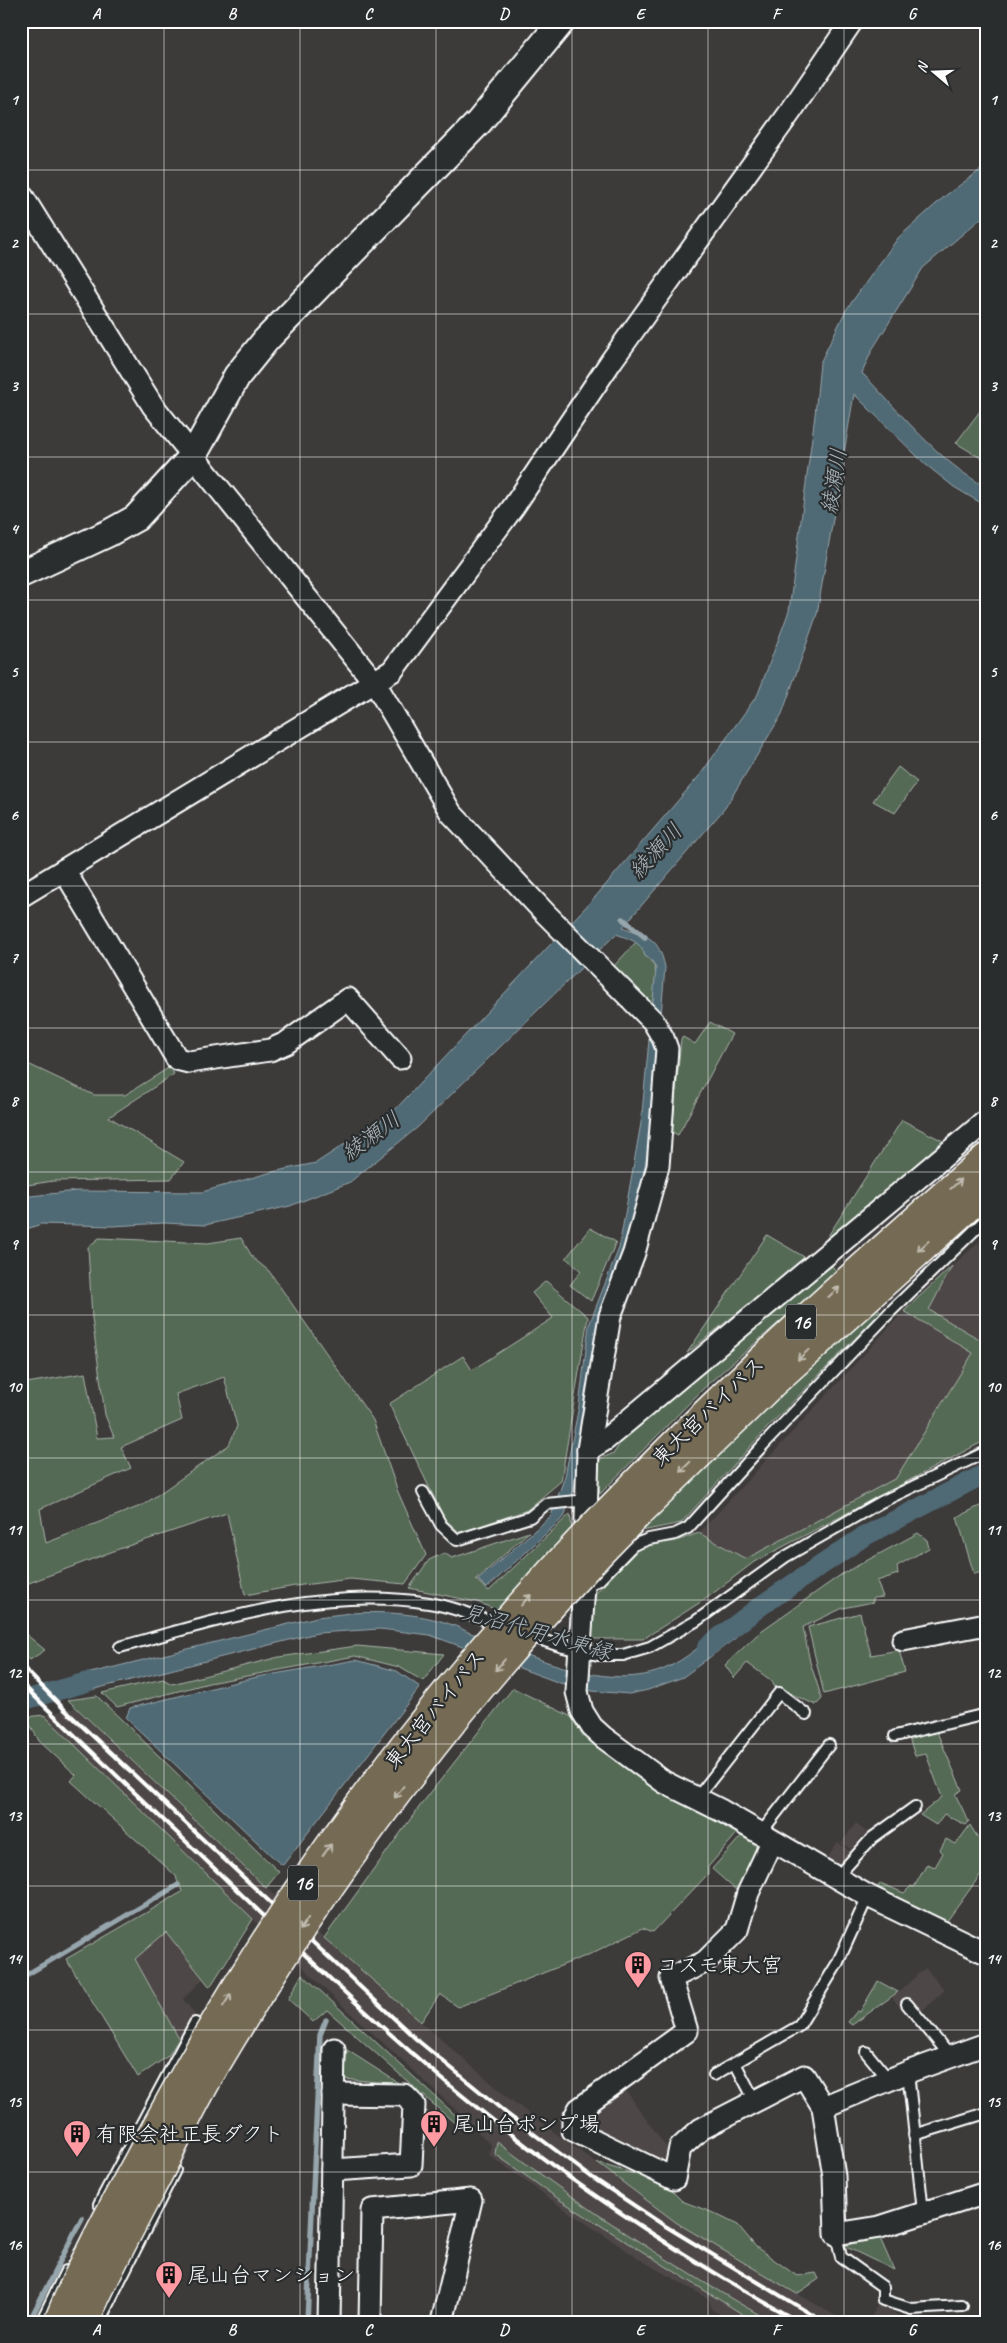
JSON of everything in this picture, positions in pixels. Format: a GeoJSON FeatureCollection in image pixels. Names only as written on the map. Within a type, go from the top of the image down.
{"type":"FeatureCollection","features":[{"type":"Feature","properties":{"kind":"highway","name":"東大宮バイパス"},"geometry":{"type":"LineString","coordinates":[[84,2322],[134,2220],[214,2069],[272,1972],[377,1821],[485,1682],[574,1580],[631,1504],[700,1418],[778,1343],[986,1158]]}},
{"type":"Feature","properties":{"kind":"highway","name":"東大宮バイパス"},"geometry":{"type":"LineString","coordinates":[[58,2322],[121,2193],[192,2060],[247,1968],[310,1874],[375,1783],[463,1673],[552,1571],[774,1382],[986,1190]]}},
{"type":"Feature","properties":{"kind":"street"},"geometry":{"type":"LineString","coordinates":[[21,574],[109,533],[136,518],[193,456],[237,376],[266,340],[479,122],[562,21]]}},
{"type":"Feature","properties":{"kind":"street"},"geometry":{"type":"LineString","coordinates":[[21,896],[392,671],[514,506],[612,360],[791,111],[852,21]]}},
{"type":"Feature","properties":{"kind":"street"},"geometry":{"type":"LineString","coordinates":[[21,194],[153,406],[375,683],[451,813],[546,914],[647,1015],[664,1038],[667,1049],[658,1166],[634,1253],[610,1316],[581,1498],[584,1586],[577,1692],[582,1711],[598,1732],[664,1782],[722,1811],[868,1896],[986,1953]]}},
{"type":"Feature","properties":{"kind":"street"},"geometry":{"type":"LineString","coordinates":[[64,870],[177,1059],[189,1062],[270,1050],[286,1043],[348,999],[400,1058]]}},
{"type":"Feature","properties":{"kind":"street"},"geometry":{"type":"LineString","coordinates":[[588,1450],[606,1439],[986,1121]]}},
{"type":"Feature","properties":{"kind":"street"},"geometry":{"type":"LineString","coordinates":[[903,1640],[986,1624]]}},
{"type":"Feature","properties":{"kind":"street"},"geometry":{"type":"LineString","coordinates":[[766,1838],[737,1930],[705,1962],[671,1978],[687,2031],[580,2109],[573,2120],[573,2130],[674,2179],[680,2148],[701,2129],[804,2076],[823,2107],[834,2176],[836,2234],[880,2227],[986,2192]]}},
{"type":"Feature","properties":{"kind":"street"},"geometry":{"type":"LineString","coordinates":[[823,2107],[898,2076],[986,2044]]}},
{"type":"Feature","properties":{"kind":"street"},"geometry":{"type":"LineString","coordinates":[[329,2322],[334,2049]]}},
{"type":"Feature","properties":{"kind":"street"},"geometry":{"type":"LineString","coordinates":[[332,2170],[411,2165],[414,2105],[404,2095],[333,2094]]}},
{"type":"Feature","properties":{"kind":"street"},"geometry":{"type":"LineString","coordinates":[[370,2322],[372,2210],[471,2200],[442,2322]]}},
{"type":"Feature","properties":{"kind":"lane"},"geometry":{"type":"LineString","coordinates":[[584,1586],[599,1580],[633,1545],[649,1539],[675,1534],[688,1528],[764,1444],[890,1312],[986,1219]]}},
{"type":"Feature","properties":{"kind":"lane"},"geometry":{"type":"LineString","coordinates":[[120,1647],[206,1622],[287,1604],[350,1598],[394,1598],[451,1608],[580,1657],[623,1655],[650,1647],[696,1621],[785,1557],[882,1502],[986,1452]]}},
{"type":"Feature","properties":{"kind":"lane"},"geometry":{"type":"LineString","coordinates":[[423,1492],[441,1525],[457,1540],[530,1517],[546,1504],[581,1498]]}},
{"type":"Feature","properties":{"kind":"lane"},"geometry":{"type":"LineString","coordinates":[[696,1799],[779,1693],[806,1714]]}},
{"type":"Feature","properties":{"kind":"lane"},"geometry":{"type":"LineString","coordinates":[[895,1736],[986,1714]]}},
{"type":"Feature","properties":{"kind":"lane"},"geometry":{"type":"LineString","coordinates":[[766,1838],[829,1745]]}},
{"type":"Feature","properties":{"kind":"lane"},"geometry":{"type":"LineString","coordinates":[[836,1878],[872,1838],[916,1807]]}},
{"type":"Feature","properties":{"kind":"lane"},"geometry":{"type":"LineString","coordinates":[[714,2075],[799,2026],[837,1964],[868,1896]]}},
{"type":"Feature","properties":{"kind":"lane"},"geometry":{"type":"LineString","coordinates":[[907,2004],[951,2057]]}},
{"type":"Feature","properties":{"kind":"lane"},"geometry":{"type":"LineString","coordinates":[[95,2212],[195,2023],[232,2049],[232,2061]]}},
{"type":"Feature","properties":{"kind":"lane"},"geometry":{"type":"LineString","coordinates":[[866,2052],[898,2076],[914,2135],[923,2212]]}},
{"type":"Feature","properties":{"kind":"lane"},"geometry":{"type":"LineString","coordinates":[[735,2062],[755,2100]]}},
{"type":"Feature","properties":{"kind":"lane"},"geometry":{"type":"LineString","coordinates":[[185,2146],[202,2112]]}},
{"type":"Feature","properties":{"kind":"lane"},"geometry":{"type":"LineString","coordinates":[[914,2135],[986,2113]]}},
{"type":"Feature","properties":{"kind":"lane"},"geometry":{"type":"LineString","coordinates":[[99,2322],[178,2164]]}},
{"type":"Feature","properties":{"kind":"lane"},"geometry":{"type":"LineString","coordinates":[[836,2234],[841,2257],[883,2287],[883,2300],[911,2309],[962,2306]]}},
{"type":"Feature","properties":{"kind":"lane"},"geometry":{"type":"LineString","coordinates":[[41,2322],[70,2263]]}},
{"type":"Feature","properties":{"kind":"shaded area"},"geometry":{"type":"Polygon","coordinates":[[[986,1236],[986,1343],[929,1311],[952,1266],[986,1236]]]}},
{"type":"Feature","properties":{"kind":"shaded area"},"geometry":{"type":"Polygon","coordinates":[[[904,1311],[973,1353],[899,1476],[746,1559],[699,1533],[904,1311]]]}},
{"type":"Feature","properties":{"kind":"shaded area"},"geometry":{"type":"Polygon","coordinates":[[[75,1708],[246,1870],[511,2100],[677,2223],[846,2322],[735,2322],[712,2310],[709,2299],[644,2262],[560,2206],[489,2155],[491,2145],[458,2112],[335,1999],[44,1715],[75,1708]]]}},
{"type":"Feature","properties":{"kind":"shaded area"},"geometry":{"type":"Polygon","coordinates":[[[856,1823],[867,1833],[861,1837],[852,1850],[841,1843],[856,1823]]]}},
{"type":"Feature","properties":{"kind":"shaded area"},"geometry":{"type":"Polygon","coordinates":[[[838,1842],[851,1852],[841,1864],[830,1866],[825,1862],[838,1842]]]}},
{"type":"Feature","properties":{"kind":"shaded area"},"geometry":{"type":"Polygon","coordinates":[[[166,1932],[203,1979],[183,1999],[195,2014],[179,2039],[135,1959],[166,1932]]]}},
{"type":"Feature","properties":{"kind":"shaded area"},"geometry":{"type":"Polygon","coordinates":[[[925,1968],[945,1990],[912,2020],[892,1998],[925,1968]]]}},
{"type":"Feature","properties":{"kind":"shaded area"},"geometry":{"type":"Polygon","coordinates":[[[625,2089],[671,2154],[659,2165],[578,2125],[596,2106],[625,2089]]]}},
{"type":"Feature","properties":{"kind":"shaded area"},"geometry":{"type":"Polygon","coordinates":[[[877,2305],[900,2316],[897,2322],[869,2322],[877,2305]]]}},
{"type":"Feature","properties":{"kind":"green space"},"geometry":{"type":"Polygon","coordinates":[[[986,403],[986,461],[956,443],[986,403]]]}},
{"type":"Feature","properties":{"kind":"green space"},"geometry":{"type":"Polygon","coordinates":[[[898,767],[917,782],[895,813],[873,801],[898,767]]]}},
{"type":"Feature","properties":{"kind":"green space"},"geometry":{"type":"Polygon","coordinates":[[[637,941],[645,956],[651,961],[656,973],[652,1008],[613,967],[637,941]]]}},
{"type":"Feature","properties":{"kind":"green space"},"geometry":{"type":"Polygon","coordinates":[[[710,1022],[732,1034],[678,1135],[672,1132],[681,1039],[683,1037],[695,1044],[710,1022]]]}},
{"type":"Feature","properties":{"kind":"green space"},"geometry":{"type":"Polygon","coordinates":[[[21,1063],[28,1064],[94,1095],[125,1095],[170,1067],[174,1074],[109,1117],[184,1162],[171,1179],[53,1181],[21,1186],[21,1063]]]}},
{"type":"Feature","properties":{"kind":"green space"},"geometry":{"type":"Polygon","coordinates":[[[902,1120],[943,1141],[821,1247],[902,1120]]]}},
{"type":"Feature","properties":{"kind":"green space"},"geometry":{"type":"Polygon","coordinates":[[[590,1228],[616,1242],[591,1301],[570,1285],[581,1271],[566,1258],[590,1228]]]}},
{"type":"Feature","properties":{"kind":"green space"},"geometry":{"type":"Polygon","coordinates":[[[767,1235],[806,1258],[687,1353],[767,1235]]]}},
{"type":"Feature","properties":{"kind":"green space"},"geometry":{"type":"Polygon","coordinates":[[[99,1238],[208,1243],[241,1238],[253,1258],[269,1271],[373,1420],[398,1492],[426,1555],[405,1584],[350,1579],[245,1595],[227,1513],[119,1549],[21,1586],[21,1384],[85,1373],[97,1438],[114,1437],[105,1415],[92,1318],[88,1247],[99,1238]],[[224,1377],[176,1394],[182,1420],[121,1447],[131,1468],[40,1509],[46,1543],[143,1505],[229,1445],[237,1426],[224,1377]]]}},
{"type":"Feature","properties":{"kind":"green space"},"geometry":{"type":"Polygon","coordinates":[[[832,1266],[837,1272],[708,1384],[600,1494],[595,1461],[614,1453],[631,1426],[832,1266]]]}},
{"type":"Feature","properties":{"kind":"green space"},"geometry":{"type":"Polygon","coordinates":[[[952,1266],[929,1310],[986,1343],[986,1440],[754,1562],[707,1598],[643,1639],[590,1639],[595,1594],[636,1548],[676,1541],[699,1533],[746,1559],[896,1478],[973,1353],[904,1311],[952,1266]]]}},
{"type":"Feature","properties":{"kind":"green space"},"geometry":{"type":"Polygon","coordinates":[[[546,1281],[588,1317],[561,1481],[527,1510],[460,1533],[444,1518],[389,1404],[463,1356],[472,1370],[553,1318],[532,1293],[546,1281]]]}},
{"type":"Feature","properties":{"kind":"green space"},"geometry":{"type":"Polygon","coordinates":[[[876,1306],[881,1312],[767,1428],[681,1523],[637,1532],[876,1306]]]}},
{"type":"Feature","properties":{"kind":"green space"},"geometry":{"type":"Polygon","coordinates":[[[986,1503],[986,1571],[974,1574],[957,1517],[986,1503]]]}},
{"type":"Feature","properties":{"kind":"green space"},"geometry":{"type":"Polygon","coordinates":[[[570,1514],[572,1529],[497,1610],[477,1602],[409,1588],[429,1560],[444,1553],[452,1558],[529,1532],[476,1580],[489,1591],[570,1514]]]}},
{"type":"Feature","properties":{"kind":"green space"},"geometry":{"type":"Polygon","coordinates":[[[918,1533],[927,1540],[929,1548],[897,1566],[898,1574],[877,1581],[883,1597],[873,1598],[873,1602],[843,1608],[803,1627],[810,1662],[822,1699],[816,1705],[774,1686],[772,1681],[747,1663],[734,1678],[725,1665],[761,1631],[842,1574],[918,1533]]]}},
{"type":"Feature","properties":{"kind":"green space"},"geometry":{"type":"Polygon","coordinates":[[[860,1613],[871,1655],[899,1650],[905,1672],[824,1694],[808,1627],[860,1613]]]}},
{"type":"Feature","properties":{"kind":"green space"},"geometry":{"type":"Polygon","coordinates":[[[21,1630],[45,1650],[30,1660],[21,1651],[21,1630]]]}},
{"type":"Feature","properties":{"kind":"green space"},"geometry":{"type":"Polygon","coordinates":[[[357,1646],[444,1654],[423,1681],[399,1667],[355,1656],[209,1683],[117,1707],[102,1693],[163,1679],[172,1684],[279,1657],[357,1646]]]}},
{"type":"Feature","properties":{"kind":"green space"},"geometry":{"type":"Polygon","coordinates":[[[513,1688],[570,1716],[657,1787],[740,1830],[708,1867],[708,1874],[653,1932],[643,1928],[588,1955],[458,2007],[440,1994],[421,2022],[324,1938],[420,1806],[513,1688]]]}},
{"type":"Feature","properties":{"kind":"green space"},"geometry":{"type":"Polygon","coordinates":[[[97,1696],[279,1872],[266,1888],[68,1700],[97,1696]]]}},
{"type":"Feature","properties":{"kind":"green space"},"geometry":{"type":"Polygon","coordinates":[[[44,1715],[253,1919],[210,1987],[166,1932],[135,1959],[179,2039],[168,2056],[138,2077],[66,1959],[182,1892],[176,1876],[71,1781],[76,1775],[39,1741],[26,1717],[44,1715]]]}},
{"type":"Feature","properties":{"kind":"green space"},"geometry":{"type":"Polygon","coordinates":[[[936,1730],[962,1790],[955,1794],[969,1822],[966,1825],[944,1814],[936,1825],[920,1815],[942,1797],[926,1754],[915,1756],[909,1738],[936,1730]]]}},
{"type":"Feature","properties":{"kind":"green space"},"geometry":{"type":"Polygon","coordinates":[[[970,1825],[986,1851],[986,1867],[942,1928],[875,1893],[880,1883],[904,1893],[911,1886],[914,1887],[927,1864],[935,1867],[943,1853],[940,1850],[946,1839],[956,1844],[970,1825]]]}},
{"type":"Feature","properties":{"kind":"green space"},"geometry":{"type":"Polygon","coordinates":[[[743,1834],[755,1844],[758,1856],[736,1890],[712,1869],[743,1834]]]}},
{"type":"Feature","properties":{"kind":"green space"},"geometry":{"type":"Polygon","coordinates":[[[302,1974],[464,2123],[459,2127],[327,2010],[313,2022],[288,1999],[302,1974]]]}},
{"type":"Feature","properties":{"kind":"green space"},"geometry":{"type":"Polygon","coordinates":[[[878,1981],[898,1992],[852,2025],[848,2022],[857,2011],[860,2012],[878,1981]]]}},
{"type":"Feature","properties":{"kind":"green space"},"geometry":{"type":"Polygon","coordinates":[[[347,2050],[400,2084],[344,2079],[347,2050]]]}},
{"type":"Feature","properties":{"kind":"green space"},"geometry":{"type":"Polygon","coordinates":[[[497,2142],[631,2237],[772,2322],[755,2322],[560,2200],[495,2154],[497,2142]]]}},
{"type":"Feature","properties":{"kind":"green space"},"geometry":{"type":"Polygon","coordinates":[[[597,2163],[663,2182],[682,2201],[738,2225],[756,2247],[797,2276],[816,2273],[819,2279],[797,2294],[677,2223],[597,2163]]]}},
{"type":"Feature","properties":{"kind":"green space"},"geometry":{"type":"Polygon","coordinates":[[[879,2236],[894,2270],[844,2246],[879,2236]]]}},
{"type":"Feature","properties":{"kind":"water","name":"綾瀬川"},"geometry":{"type":"Polygon","coordinates":[[[986,166],[986,214],[923,268],[872,350],[862,373],[936,450],[952,464],[986,487],[986,506],[954,487],[925,464],[854,394],[817,614],[782,714],[725,808],[623,927],[651,939],[659,949],[665,967],[652,1124],[633,1236],[573,1492],[564,1517],[487,1588],[478,1580],[551,1516],[565,1476],[579,1406],[589,1325],[619,1248],[641,1123],[656,969],[653,962],[645,956],[641,947],[630,939],[616,934],[418,1127],[350,1182],[290,1206],[205,1225],[164,1223],[113,1226],[41,1224],[21,1231],[21,1197],[77,1191],[202,1192],[272,1172],[316,1163],[392,1113],[596,896],[700,775],[758,694],[789,611],[820,363],[846,310],[898,238],[945,196],[986,166]]]}},
{"type":"Feature","properties":{"kind":"water"},"geometry":{"type":"Polygon","coordinates":[[[351,1613],[395,1613],[441,1621],[538,1659],[589,1673],[614,1677],[639,1676],[671,1666],[687,1656],[724,1626],[737,1637],[683,1677],[648,1690],[629,1694],[592,1691],[560,1683],[430,1635],[380,1629],[317,1633],[67,1696],[54,1682],[317,1617],[351,1613]]]}},
{"type":"Feature","properties":{"kind":"water"},"geometry":{"type":"Polygon","coordinates":[[[356,1660],[397,1671],[420,1687],[283,1865],[126,1718],[130,1708],[257,1677],[356,1660]]]}},
{"type":"Feature","properties":{"kind":"waterway"},"geometry":{"type":"LineString","coordinates":[[623,919],[645,937]]}},
{"type":"Feature","properties":{"kind":"waterway","name":"見沼代用水東縁"},"geometry":{"type":"LineString","coordinates":[[707,1647],[762,1605],[863,1537],[986,1473]]}},
{"type":"Feature","properties":{"kind":"waterway","name":"見沼代用水東縁"},"geometry":{"type":"LineString","coordinates":[[21,1701],[87,1682]]}},
{"type":"Feature","properties":{"kind":"waterway"},"geometry":{"type":"LineString","coordinates":[[21,1978],[178,1885]]}},
{"type":"Feature","properties":{"kind":"waterway"},"geometry":{"type":"LineString","coordinates":[[307,2322],[320,2035],[326,2020]]}},
{"type":"Feature","properties":{"kind":"waterway"},"geometry":{"type":"LineString","coordinates":[[29,2322],[82,2218]]}},
{"type":"Feature","properties":{"kind":"railway"},"geometry":{"type":"LineString","coordinates":[[21,1665],[65,1710],[416,2039],[506,2113],[590,2176],[662,2224],[824,2322]]}},
{"type":"Feature","properties":{"kind":"railway"},"geometry":{"type":"LineString","coordinates":[[21,1683],[335,1983],[431,2070],[534,2152],[607,2204],[721,2277],[799,2322]]}},
{"type":"Feature","properties":{"kind":"place","name":"コスモ東大宮"},"geometry":{"type":"Point","coordinates":[638,1989]}},
{"type":"Feature","properties":{"kind":"place","name":"尾山台ポンプ場"},"geometry":{"type":"Point","coordinates":[434,2148]}},
{"type":"Feature","properties":{"kind":"place","name":"有限会社正長ダクト"},"geometry":{"type":"Point","coordinates":[77,2158]}},
{"type":"Feature","properties":{"kind":"place","name":"尾山台マンション"},"geometry":{"type":"Point","coordinates":[169,2299]}}]}
